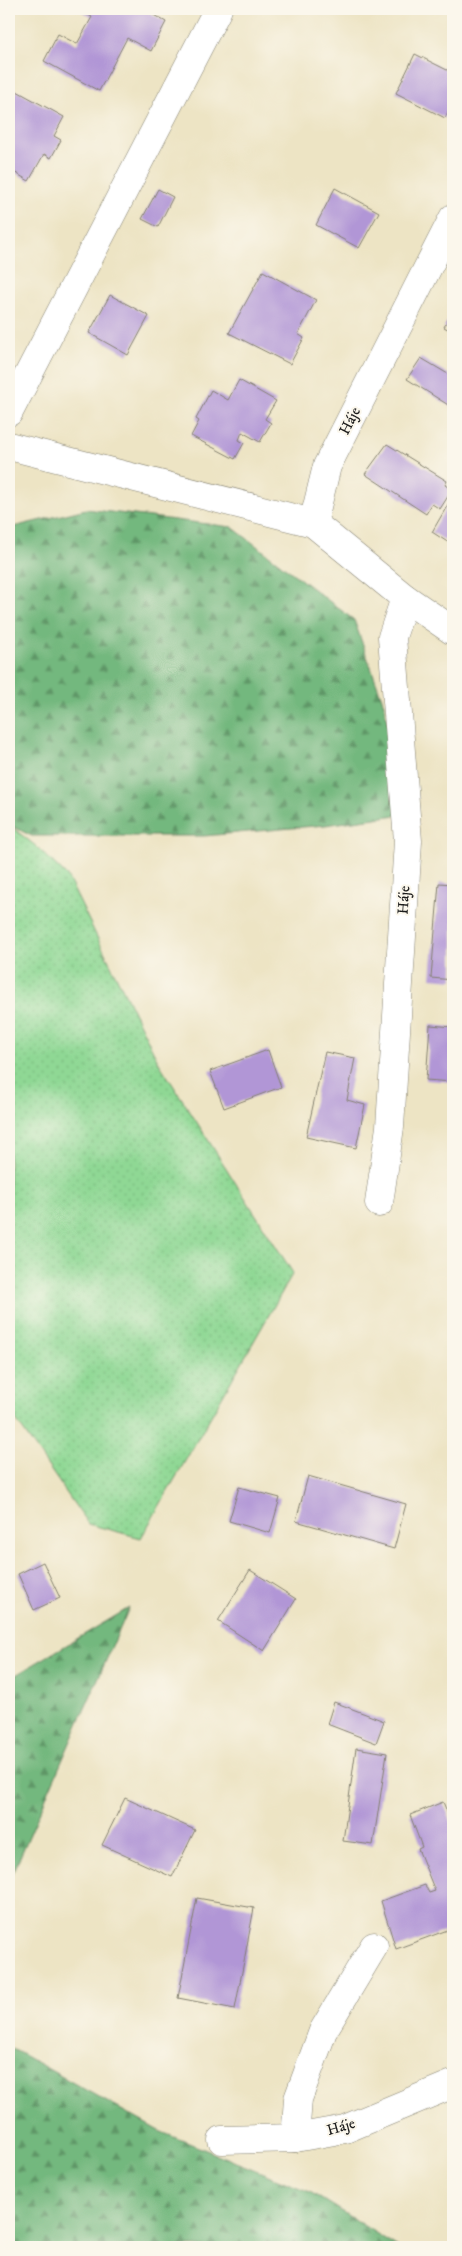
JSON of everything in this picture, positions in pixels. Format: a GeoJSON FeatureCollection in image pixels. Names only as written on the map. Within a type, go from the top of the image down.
{"type":"FeatureCollection","features":[{"type":"Feature","properties":{"kind":"street"},"geometry":{"type":"LineString","coordinates":[[9,412],[218,9]]}},
{"type":"Feature","properties":{"kind":"street","name":"Háje"},"geometry":{"type":"LineString","coordinates":[[313,523],[327,466],[453,218]]}},
{"type":"Feature","properties":{"kind":"street"},"geometry":{"type":"LineString","coordinates":[[9,446],[313,523],[405,598],[453,631]]}},
{"type":"Feature","properties":{"kind":"street","name":"Háje"},"geometry":{"type":"LineString","coordinates":[[379,1203],[390,1127],[408,841],[392,637],[405,598]]}},
{"type":"Feature","properties":{"kind":"street"},"geometry":{"type":"LineString","coordinates":[[295,2138],[298,2099],[323,2032],[374,1946]]}},
{"type":"Feature","properties":{"kind":"street","name":"Háje"},"geometry":{"type":"LineString","coordinates":[[222,2140],[295,2138],[345,2129],[453,2084]]}},
{"type":"Feature","properties":{"kind":"green space"},"geometry":{"type":"Polygon","coordinates":[[[86,509],[232,527],[354,620],[384,704],[404,814],[325,825],[204,836],[32,836],[9,825],[9,528],[86,509]]]}},
{"type":"Feature","properties":{"kind":"green space"},"geometry":{"type":"Polygon","coordinates":[[[9,825],[37,847],[67,876],[159,1063],[293,1273],[141,1538],[88,1524],[9,1410],[9,825]]]}},
{"type":"Feature","properties":{"kind":"green space"},"geometry":{"type":"Polygon","coordinates":[[[129,1608],[9,1882],[9,1679],[129,1608]]]}},
{"type":"Feature","properties":{"kind":"green space"},"geometry":{"type":"Polygon","coordinates":[[[9,2047],[159,2131],[310,2192],[398,2247],[9,2247],[9,2047]]]}},
{"type":"Feature","properties":{"kind":"building"},"geometry":{"type":"Polygon","coordinates":[[[77,9],[143,9],[166,22],[151,51],[127,38],[99,91],[44,61],[58,34],[77,44],[92,17],[77,9]]]}},
{"type":"Feature","properties":{"kind":"building"},"geometry":{"type":"Polygon","coordinates":[[[415,54],[453,73],[453,101],[445,118],[396,93],[415,54]]]}},
{"type":"Feature","properties":{"kind":"building"},"geometry":{"type":"Polygon","coordinates":[[[15,90],[64,117],[54,136],[61,140],[51,158],[44,154],[29,181],[9,169],[9,101],[15,90]]]}},
{"type":"Feature","properties":{"kind":"building"},"geometry":{"type":"Polygon","coordinates":[[[335,188],[379,212],[359,248],[316,225],[335,188]]]}},
{"type":"Feature","properties":{"kind":"building"},"geometry":{"type":"Polygon","coordinates":[[[158,189],[173,197],[158,227],[142,219],[158,189]]]}},
{"type":"Feature","properties":{"kind":"building"},"geometry":{"type":"Polygon","coordinates":[[[263,271],[316,300],[298,334],[304,338],[290,364],[229,333],[263,271]]]}},
{"type":"Feature","properties":{"kind":"building"},"geometry":{"type":"Polygon","coordinates":[[[110,295],[149,316],[128,355],[89,333],[110,295]]]}},
{"type":"Feature","properties":{"kind":"building"},"geometry":{"type":"Polygon","coordinates":[[[453,311],[453,332],[444,327],[453,311]]]}},
{"type":"Feature","properties":{"kind":"building"},"geometry":{"type":"Polygon","coordinates":[[[421,358],[453,377],[453,408],[407,379],[421,358]]]}},
{"type":"Feature","properties":{"kind":"building"},"geometry":{"type":"Polygon","coordinates":[[[239,380],[276,401],[265,419],[271,423],[260,442],[242,432],[239,440],[244,443],[235,459],[191,436],[199,421],[196,419],[211,390],[228,400],[239,380]]]}},
{"type":"Feature","properties":{"kind":"building"},"geometry":{"type":"Polygon","coordinates":[[[387,444],[447,481],[445,485],[452,490],[440,509],[432,504],[426,514],[365,474],[387,444]]]}},
{"type":"Feature","properties":{"kind":"building"},"geometry":{"type":"Polygon","coordinates":[[[450,501],[453,503],[453,536],[449,543],[432,532],[450,501]]]}},
{"type":"Feature","properties":{"kind":"building"},"geometry":{"type":"Polygon","coordinates":[[[439,883],[453,884],[453,980],[431,978],[439,883]]]}},
{"type":"Feature","properties":{"kind":"building"},"geometry":{"type":"Polygon","coordinates":[[[430,1025],[453,1027],[453,1082],[426,1080],[430,1025]]]}},
{"type":"Feature","properties":{"kind":"building"},"geometry":{"type":"Polygon","coordinates":[[[268,1050],[281,1087],[224,1108],[210,1071],[268,1050]]]}},
{"type":"Feature","properties":{"kind":"building"},"geometry":{"type":"Polygon","coordinates":[[[325,1052],[355,1058],[347,1100],[365,1105],[356,1148],[306,1137],[325,1052]]]}},
{"type":"Feature","properties":{"kind":"building"},"geometry":{"type":"Polygon","coordinates":[[[308,1476],[406,1504],[394,1549],[296,1521],[308,1476]]]}},
{"type":"Feature","properties":{"kind":"building"},"geometry":{"type":"Polygon","coordinates":[[[239,1487],[280,1498],[270,1533],[229,1521],[239,1487]]]}},
{"type":"Feature","properties":{"kind":"building"},"geometry":{"type":"Polygon","coordinates":[[[43,1562],[60,1598],[34,1610],[18,1574],[43,1562]]]}},
{"type":"Feature","properties":{"kind":"building"},"geometry":{"type":"Polygon","coordinates":[[[250,1570],[296,1599],[264,1651],[218,1621],[250,1570]]]}},
{"type":"Feature","properties":{"kind":"building"},"geometry":{"type":"Polygon","coordinates":[[[334,1702],[384,1721],[376,1743],[327,1724],[334,1702]]]}},
{"type":"Feature","properties":{"kind":"building"},"geometry":{"type":"Polygon","coordinates":[[[356,1748],[387,1753],[373,1845],[343,1841],[356,1748]]]}},
{"type":"Feature","properties":{"kind":"building"},"geometry":{"type":"Polygon","coordinates":[[[125,1798],[195,1830],[172,1877],[102,1845],[125,1798]]]}},
{"type":"Feature","properties":{"kind":"building"},"geometry":{"type":"Polygon","coordinates":[[[443,1802],[453,1826],[453,1928],[396,1949],[381,1901],[425,1885],[429,1893],[435,1891],[418,1849],[422,1847],[410,1815],[443,1802]]]}},
{"type":"Feature","properties":{"kind":"building"},"geometry":{"type":"Polygon","coordinates":[[[197,1898],[254,1908],[235,2009],[178,1998],[197,1898]]]}}]}
